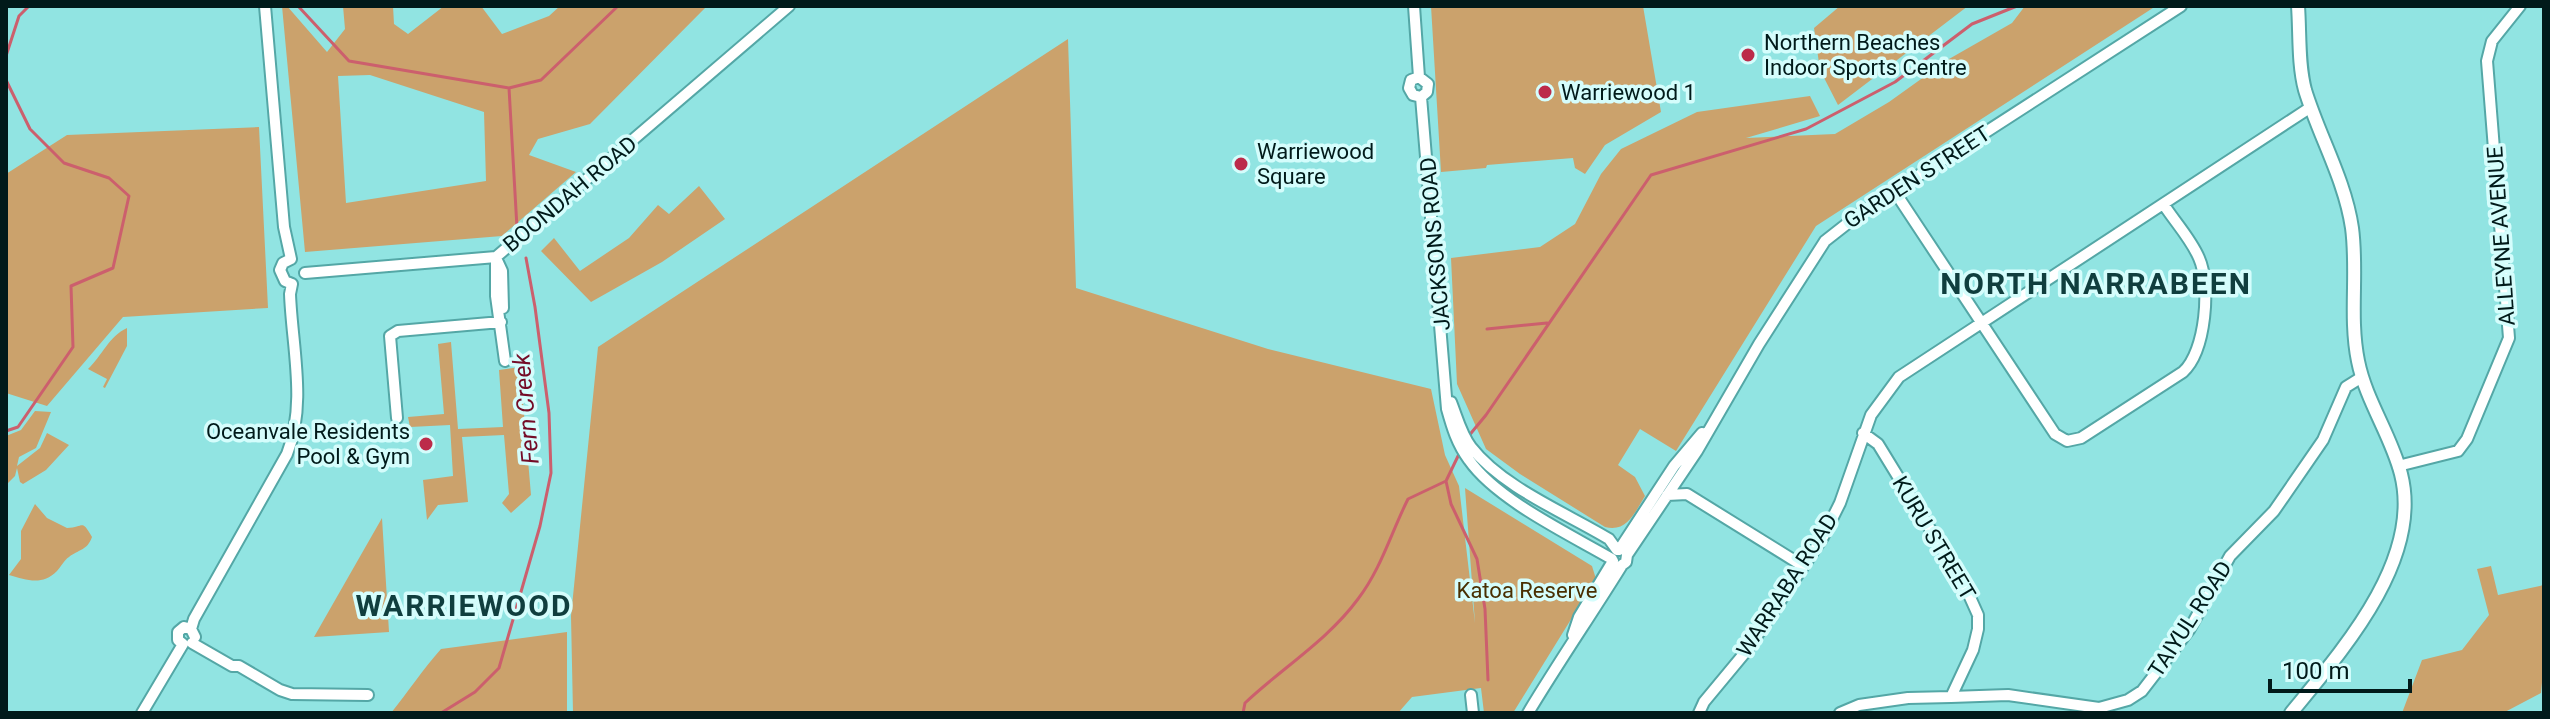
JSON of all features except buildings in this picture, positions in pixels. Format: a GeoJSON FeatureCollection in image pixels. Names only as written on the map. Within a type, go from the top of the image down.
{"type":"FeatureCollection","features":[{"type":"Feature","properties":{"kind":"main road"},"geometry":{"type":"LineString","coordinates":[[2291,713],[2368,612],[2396,556],[2405,504],[2398,466],[2362,377],[2354,338],[2352,227],[2303,79],[2298,6]]}},
{"type":"Feature","properties":{"kind":"street"},"geometry":{"type":"LineString","coordinates":[[265,6],[284,227],[291,259]]}},
{"type":"Feature","properties":{"kind":"street","name":"BOONDAH ROAD"},"geometry":{"type":"LineString","coordinates":[[305,273],[496,257],[789,6]]}},
{"type":"Feature","properties":{"kind":"street","name":"JACKSONS ROAD"},"geometry":{"type":"LineString","coordinates":[[1414,6],[1419,77],[1426,81],[1428,88],[1421,97],[1446,390],[1457,429],[1494,486],[1619,554]]}},
{"type":"Feature","properties":{"kind":"street","name":"GARDEN STREET"},"geometry":{"type":"LineString","coordinates":[[1619,554],[1667,495],[1697,451],[1825,241],[1862,212],[2181,6]]}},
{"type":"Feature","properties":{"kind":"street","name":"ALLEYNE AVENUE"},"geometry":{"type":"LineString","coordinates":[[2398,466],[2458,451],[2467,439],[2509,338],[2487,61],[2492,41],[2520,6]]}},
{"type":"Feature","properties":{"kind":"street","name":"WARRABA ROAD"},"geometry":{"type":"LineString","coordinates":[[1699,713],[1704,702],[1748,649],[1823,537],[1840,503],[1863,433],[1883,395],[1899,377],[2311,107]]}},
{"type":"Feature","properties":{"kind":"street"},"geometry":{"type":"LineString","coordinates":[[1895,192],[2055,434],[2067,441],[2081,438],[2183,372],[2194,359],[2203,329],[2201,262],[2164,205]]}},
{"type":"Feature","properties":{"kind":"street"},"geometry":{"type":"LineString","coordinates":[[496,257],[496,296],[505,361]]}},
{"type":"Feature","properties":{"kind":"street"},"geometry":{"type":"LineString","coordinates":[[291,259],[299,261],[305,273],[299,282],[292,284],[282,278],[280,270],[283,263],[291,259]]}},
{"type":"Feature","properties":{"kind":"street"},"geometry":{"type":"LineString","coordinates":[[142,713],[190,638],[194,619],[287,454],[296,429],[292,284]]}},
{"type":"Feature","properties":{"kind":"street"},"geometry":{"type":"LineString","coordinates":[[397,418],[390,336],[398,331],[501,322]]}},
{"type":"Feature","properties":{"kind":"street","name":"TAIYUL ROAD"},"geometry":{"type":"LineString","coordinates":[[1840,713],[1859,705],[1908,698],[2008,695],[2099,708],[2128,700],[2142,691],[2189,630],[2230,556],[2274,511],[2310,460],[2323,440],[2346,387],[2362,377]]}},
{"type":"Feature","properties":{"kind":"street","name":"GARDEN STREET"},"geometry":{"type":"LineString","coordinates":[[1528,713],[1571,641],[1579,617],[1674,466],[1718,413]]}},
{"type":"Feature","properties":{"kind":"street","name":"KURU STREET"},"geometry":{"type":"LineString","coordinates":[[1863,433],[1878,444],[1965,586],[1978,615],[1973,650],[1951,697]]}},
{"type":"Feature","properties":{"kind":"street","name":"JACKSONS ROAD"},"geometry":{"type":"LineString","coordinates":[[1471,454],[1502,476],[1609,539],[1619,554]]}},
{"type":"Feature","properties":{"kind":"street"},"geometry":{"type":"LineString","coordinates":[[1680,475],[1687,494]]}},
{"type":"Feature","properties":{"kind":"street"},"geometry":{"type":"LineString","coordinates":[[1667,495],[1687,494],[1803,566]]}},
{"type":"Feature","properties":{"kind":"street"},"geometry":{"type":"LineString","coordinates":[[190,638],[232,666],[239,666],[292,694],[368,695]]}},
{"type":"Feature","properties":{"kind":"street"},"geometry":{"type":"LineString","coordinates":[[1471,695],[1473,713]]}},
{"type":"Feature","properties":{"kind":"green space"},"geometry":{"type":"Polygon","coordinates":[[[282,6],[287,6],[327,52],[345,29],[343,6],[393,6],[394,24],[408,34],[444,6],[481,6],[502,34],[549,16],[560,6],[707,6],[590,124],[538,139],[529,155],[576,172],[502,236],[305,252],[282,6]],[[370,75],[338,76],[346,203],[486,181],[484,112],[370,75]]]}},
{"type":"Feature","properties":{"kind":"green space"},"geometry":{"type":"Polygon","coordinates":[[[1431,6],[1643,6],[1661,112],[1605,145],[1585,174],[1575,168],[1573,158],[1441,172],[1431,6]]]}},
{"type":"Feature","properties":{"kind":"green space"},"geometry":{"type":"Polygon","coordinates":[[[1840,6],[1968,6],[1838,105],[1820,70],[1814,28],[1840,6]]]}},
{"type":"Feature","properties":{"kind":"green space"},"geometry":{"type":"Polygon","coordinates":[[[2025,6],[2156,6],[1816,226],[1676,451],[1640,429],[1618,465],[1635,477],[1645,496],[1625,524],[1605,527],[1486,449],[1457,384],[1451,258],[1540,247],[1575,224],[1601,174],[1621,149],[1697,112],[1810,96],[1820,116],[1746,138],[1835,134],[1889,102],[1949,59],[2012,23],[2025,6]]]}},
{"type":"Feature","properties":{"kind":"green space","name":"Katoa Reserve"},"geometry":{"type":"Polygon","coordinates":[[[1068,39],[1076,288],[1268,349],[1431,389],[1445,455],[1459,486],[1475,623],[1465,488],[1592,566],[1596,579],[1513,713],[1484,713],[1481,688],[1412,697],[1398,713],[573,713],[571,616],[598,347],[1068,39]]]}},
{"type":"Feature","properties":{"kind":"green space"},"geometry":{"type":"Polygon","coordinates":[[[259,127],[268,308],[123,317],[47,406],[6,393],[6,174],[67,135],[259,127]]]}},
{"type":"Feature","properties":{"kind":"green space"},"geometry":{"type":"Polygon","coordinates":[[[699,186],[725,219],[662,262],[591,302],[541,251],[554,238],[580,271],[629,238],[658,205],[669,214],[699,186]]]}},
{"type":"Feature","properties":{"kind":"green space"},"geometry":{"type":"Polygon","coordinates":[[[127,328],[127,346],[105,388],[107,379],[88,369],[115,336],[127,328]]]}},
{"type":"Feature","properties":{"kind":"green space"},"geometry":{"type":"Polygon","coordinates":[[[451,342],[458,429],[503,427],[499,370],[520,367],[531,495],[511,513],[502,503],[509,494],[504,435],[462,437],[468,502],[438,505],[427,520],[423,480],[453,476],[450,425],[410,427],[408,417],[444,414],[438,344],[451,342]]]}},
{"type":"Feature","properties":{"kind":"green space"},"geometry":{"type":"Polygon","coordinates":[[[35,411],[51,412],[36,448],[19,457],[17,466],[40,448],[47,433],[69,445],[46,470],[23,484],[17,468],[15,476],[6,485],[6,436],[21,430],[35,411]]]}},
{"type":"Feature","properties":{"kind":"green space"},"geometry":{"type":"Polygon","coordinates":[[[35,504],[47,518],[67,528],[82,525],[92,537],[85,547],[67,558],[46,579],[22,579],[9,575],[21,559],[21,531],[35,504]]]}},
{"type":"Feature","properties":{"kind":"green space"},"geometry":{"type":"Polygon","coordinates":[[[382,518],[389,632],[314,637],[382,518]]]}},
{"type":"Feature","properties":{"kind":"green space"},"geometry":{"type":"Polygon","coordinates":[[[2491,566],[2498,595],[2544,585],[2541,693],[2503,713],[2402,713],[2422,660],[2462,650],[2489,615],[2477,569],[2491,566]]]}},
{"type":"Feature","properties":{"kind":"green space"},"geometry":{"type":"Polygon","coordinates":[[[567,632],[567,713],[391,713],[441,649],[567,632]]]}},
{"type":"Feature","properties":{"kind":"waterway"},"geometry":{"type":"LineString","coordinates":[[6,56],[19,16],[29,6]]}},
{"type":"Feature","properties":{"kind":"waterway"},"geometry":{"type":"LineString","coordinates":[[298,6],[349,61],[509,88],[541,80],[618,6]]}},
{"type":"Feature","properties":{"kind":"waterway"},"geometry":{"type":"LineString","coordinates":[[1467,438],[1651,175],[1806,129],[1895,82],[1972,24],[2017,6]]}},
{"type":"Feature","properties":{"kind":"waterway"},"geometry":{"type":"LineString","coordinates":[[6,80],[30,129],[64,163],[109,178],[129,196],[113,268],[71,286],[73,347],[18,427],[6,431]]}},
{"type":"Feature","properties":{"kind":"waterway","name":"Fern Creek"},"geometry":{"type":"LineString","coordinates":[[509,88],[517,228]]}},
{"type":"Feature","properties":{"kind":"waterway","name":"Fern Creek"},"geometry":{"type":"LineString","coordinates":[[441,713],[475,692],[499,668],[540,526],[551,473],[549,413],[526,258]]}},
{"type":"Feature","properties":{"kind":"waterway"},"geometry":{"type":"LineString","coordinates":[[1487,329],[1547,323]]}},
{"type":"Feature","properties":{"kind":"waterway"},"geometry":{"type":"LineString","coordinates":[[1243,713],[1245,703],[1319,641],[1346,614],[1373,576],[1408,499],[1446,481],[1460,452]]}},
{"type":"Feature","properties":{"kind":"waterway"},"geometry":{"type":"LineString","coordinates":[[1446,481],[1451,504],[1477,559],[1485,609],[1488,680]]}},
{"type":"Feature","properties":{"kind":"place","name":"Northern Beaches Indoor Sports Centre"},"geometry":{"type":"Point","coordinates":[1748,55]}},
{"type":"Feature","properties":{"kind":"place","name":"Warriewood 1"},"geometry":{"type":"Point","coordinates":[1545,92]}},
{"type":"Feature","properties":{"kind":"place","name":"Warriewood Square"},"geometry":{"type":"Point","coordinates":[1241,164]}},
{"type":"Feature","properties":{"kind":"place","name":"Oceanvale Residents Pool & Gym"},"geometry":{"type":"Point","coordinates":[426,444]}},
{"type":"Feature","properties":{"kind":"district","name":"NORTH NARRABEEN"},"geometry":{"type":"Point","coordinates":[2096,283]}},
{"type":"Feature","properties":{"kind":"district","name":"WARRIEWOOD"},"geometry":{"type":"Point","coordinates":[464,605]}}]}
